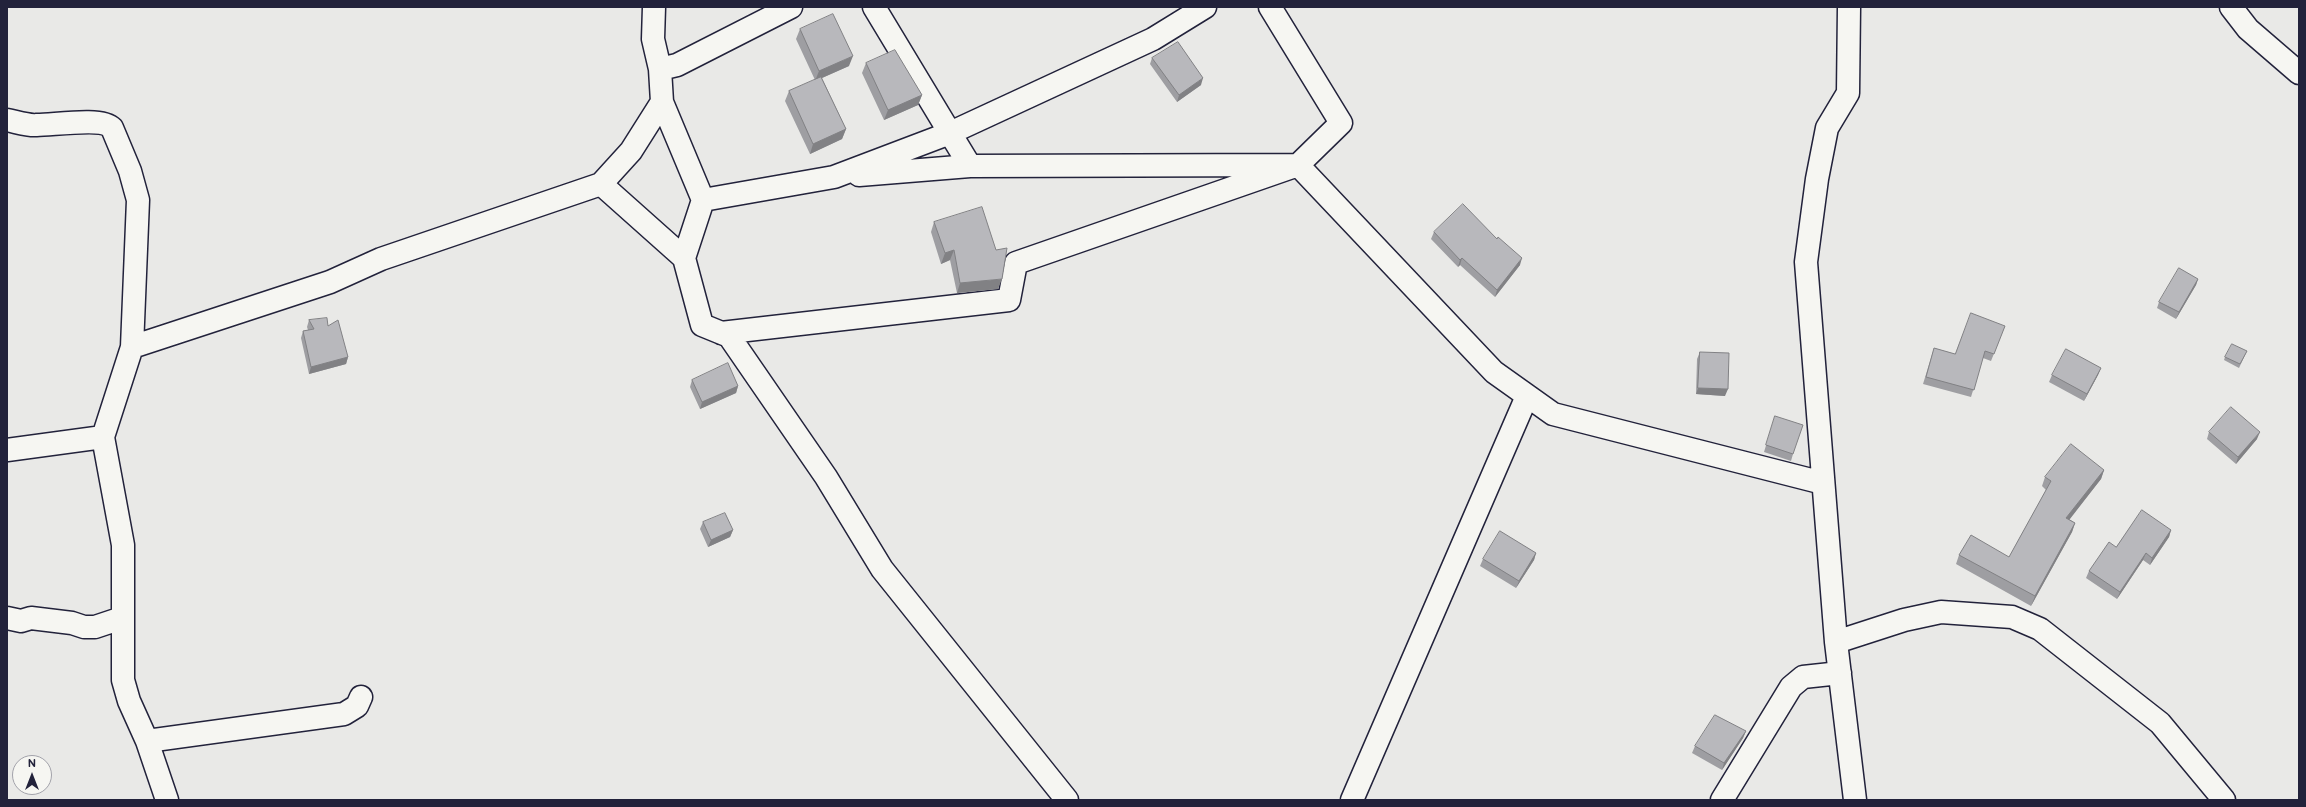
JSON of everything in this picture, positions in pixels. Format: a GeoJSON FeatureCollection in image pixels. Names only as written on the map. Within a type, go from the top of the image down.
{"type":"FeatureCollection","features":[{"type":"Feature","properties":{"kind":"street"},"geometry":{"type":"LineString","coordinates":[[654,7],[653,39],[660,69],[662,102],[703,200],[684,258]]}},
{"type":"Feature","properties":{"kind":"street"},"geometry":{"type":"LineString","coordinates":[[660,69],[677,65],[791,7]]}},
{"type":"Feature","properties":{"kind":"street"},"geometry":{"type":"LineString","coordinates":[[874,7],[970,166]]}},
{"type":"Feature","properties":{"kind":"street"},"geometry":{"type":"LineString","coordinates":[[834,177],[950,133],[1153,39],[1205,7]]}},
{"type":"Feature","properties":{"kind":"street"},"geometry":{"type":"LineString","coordinates":[[721,332],[1009,300],[1016,263],[1298,165],[1341,123],[1270,7]]}},
{"type":"Feature","properties":{"kind":"street"},"geometry":{"type":"LineString","coordinates":[[1849,7],[1848,93],[1828,128],[1817,179],[1806,262],[1836,642],[1854,800]]}},
{"type":"Feature","properties":{"kind":"street"},"geometry":{"type":"LineString","coordinates":[[2231,7],[2248,30],[2299,73]]}},
{"type":"Feature","properties":{"kind":"street"},"geometry":{"type":"LineString","coordinates":[[132,347],[330,282],[381,258],[602,184],[631,151],[662,102]]}},
{"type":"Feature","properties":{"kind":"street"},"geometry":{"type":"LineString","coordinates":[[7,120],[36,125],[101,122],[108,124],[112,128],[130,171],[138,200],[132,347],[103,437],[122,545],[123,680],[129,702],[148,741],[167,800]]}},
{"type":"Feature","properties":{"kind":"street"},"geometry":{"type":"LineString","coordinates":[[703,200],[834,177],[970,166],[1298,165],[1494,372],[1553,414],[1824,483]]}},
{"type":"Feature","properties":{"kind":"street"},"geometry":{"type":"LineString","coordinates":[[602,184],[684,258],[702,325],[729,336],[826,477],[882,569],[1066,800]]}},
{"type":"Feature","properties":{"kind":"street"},"geometry":{"type":"LineString","coordinates":[[1352,800],[1527,396]]}},
{"type":"Feature","properties":{"kind":"street"},"geometry":{"type":"LineString","coordinates":[[7,450],[103,437]]}},
{"type":"Feature","properties":{"kind":"street"},"geometry":{"type":"LineString","coordinates":[[1836,642],[1904,620],[1941,612],[2012,617],[2040,629],[2160,723],[2224,800]]}},
{"type":"Feature","properties":{"kind":"street"},"geometry":{"type":"LineString","coordinates":[[7,618],[21,621],[31,618],[72,623],[84,627],[95,627],[122,618]]}},
{"type":"Feature","properties":{"kind":"street"},"geometry":{"type":"LineString","coordinates":[[1722,800],[1791,687],[1803,677],[1840,673]]}},
{"type":"Feature","properties":{"kind":"street"},"geometry":{"type":"LineString","coordinates":[[148,741],[344,714],[357,706],[361,696]]}},
{"type":"Feature","properties":{"kind":"building"},"geometry":{"type":"Polygon","coordinates":[[[833,14],[853,56],[819,71],[800,29],[833,14]]]}},
{"type":"Feature","properties":{"kind":"building"},"geometry":{"type":"Polygon","coordinates":[[[1178,42],[1203,78],[1179,95],[1152,58],[1178,42]]]}},
{"type":"Feature","properties":{"kind":"building"},"geometry":{"type":"Polygon","coordinates":[[[895,50],[922,95],[888,110],[866,63],[895,50]]]}},
{"type":"Feature","properties":{"kind":"building"},"geometry":{"type":"Polygon","coordinates":[[[821,77],[846,129],[813,144],[789,91],[821,77]]]}},
{"type":"Feature","properties":{"kind":"building"},"geometry":{"type":"Polygon","coordinates":[[[1463,204],[1497,239],[1498,237],[1522,258],[1497,290],[1462,258],[1460,260],[1434,232],[1463,204]]]}},
{"type":"Feature","properties":{"kind":"building"},"geometry":{"type":"Polygon","coordinates":[[[982,207],[996,250],[1007,248],[1002,279],[960,283],[954,250],[945,253],[934,222],[982,207]]]}},
{"type":"Feature","properties":{"kind":"building"},"geometry":{"type":"Polygon","coordinates":[[[2179,268],[2198,279],[2179,312],[2159,302],[2179,268]]]}},
{"type":"Feature","properties":{"kind":"building"},"geometry":{"type":"Polygon","coordinates":[[[1971,313],[2005,326],[1994,354],[1985,351],[1974,390],[1926,377],[1934,348],[1955,354],[1971,313]]]}},
{"type":"Feature","properties":{"kind":"building"},"geometry":{"type":"Polygon","coordinates":[[[327,318],[328,326],[338,320],[348,357],[311,367],[303,331],[314,329],[309,320],[327,318]]]}},
{"type":"Feature","properties":{"kind":"building"},"geometry":{"type":"Polygon","coordinates":[[[2232,344],[2247,351],[2240,364],[2225,357],[2232,344]]]}},
{"type":"Feature","properties":{"kind":"building"},"geometry":{"type":"Polygon","coordinates":[[[2066,349],[2101,368],[2087,394],[2052,375],[2066,349]]]}},
{"type":"Feature","properties":{"kind":"building"},"geometry":{"type":"Polygon","coordinates":[[[1700,352],[1729,353],[1728,389],[1698,388],[1700,352]]]}},
{"type":"Feature","properties":{"kind":"building"},"geometry":{"type":"Polygon","coordinates":[[[728,363],[738,386],[702,402],[692,380],[728,363]]]}},
{"type":"Feature","properties":{"kind":"building"},"geometry":{"type":"Polygon","coordinates":[[[2231,407],[2260,432],[2238,457],[2209,432],[2231,407]]]}},
{"type":"Feature","properties":{"kind":"building"},"geometry":{"type":"Polygon","coordinates":[[[1775,416],[1803,425],[1793,454],[1766,445],[1775,416]]]}},
{"type":"Feature","properties":{"kind":"building"},"geometry":{"type":"Polygon","coordinates":[[[2071,444],[2104,470],[2066,518],[2075,523],[2035,596],[1959,555],[1971,535],[2009,557],[2051,481],[2045,477],[2071,444]]]}},
{"type":"Feature","properties":{"kind":"building"},"geometry":{"type":"Polygon","coordinates":[[[2142,510],[2171,530],[2152,558],[2146,553],[2120,592],[2089,571],[2109,542],[2116,547],[2142,510]]]}},
{"type":"Feature","properties":{"kind":"building"},"geometry":{"type":"Polygon","coordinates":[[[725,513],[733,530],[711,540],[703,522],[725,513]]]}},
{"type":"Feature","properties":{"kind":"building"},"geometry":{"type":"Polygon","coordinates":[[[1500,531],[1536,553],[1519,581],[1483,559],[1500,531]]]}},
{"type":"Feature","properties":{"kind":"building"},"geometry":{"type":"Polygon","coordinates":[[[1715,715],[1746,731],[1724,763],[1695,746],[1715,715]]]}}]}
